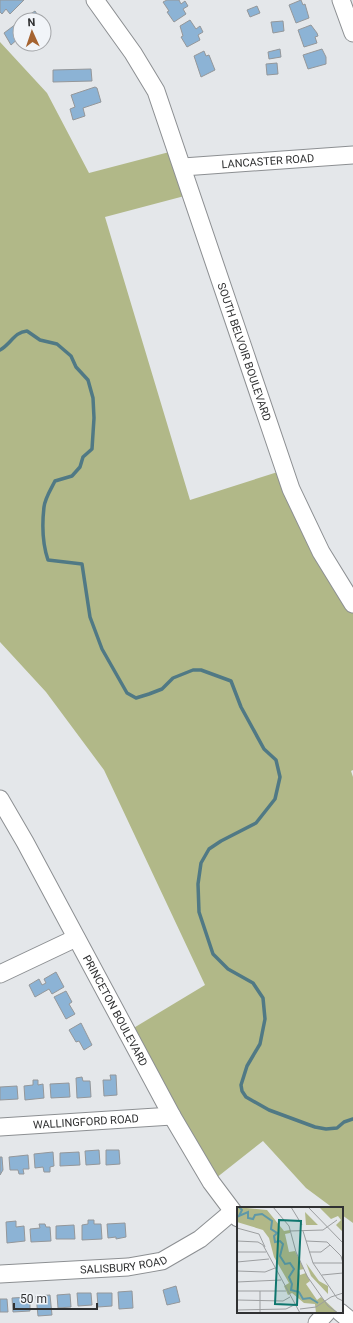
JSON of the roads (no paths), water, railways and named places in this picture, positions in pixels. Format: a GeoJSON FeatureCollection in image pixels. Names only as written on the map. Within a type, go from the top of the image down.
{"type":"FeatureCollection","features":[{"type":"Feature","properties":{"kind":"street","name":"SOUTH BELVOIR BOULEVARD"},"geometry":{"type":"LineString","coordinates":[[95,0],[156,91],[291,489],[321,552],[353,604]]}},
{"type":"Feature","properties":{"kind":"street"},"geometry":{"type":"LineString","coordinates":[[341,0],[353,33]]}},
{"type":"Feature","properties":{"kind":"street","name":"LANCASTER ROAD"},"geometry":{"type":"LineString","coordinates":[[183,168],[353,154]]}},
{"type":"Feature","properties":{"kind":"street","name":"PRINCETON BOULEVARD"},"geometry":{"type":"LineString","coordinates":[[0,799],[172,1116],[211,1182],[235,1215]]}},
{"type":"Feature","properties":{"kind":"street"},"geometry":{"type":"LineString","coordinates":[[0,974],[76,938]]}},
{"type":"Feature","properties":{"kind":"street","name":"WALLINGFORD ROAD"},"geometry":{"type":"LineString","coordinates":[[0,1128],[172,1116]]}},
{"type":"Feature","properties":{"kind":"street","name":"SALISBURY ROAD"},"geometry":{"type":"LineString","coordinates":[[0,1274],[128,1267],[162,1261],[200,1239],[235,1215]]}},
{"type":"Feature","properties":{"kind":"street"},"geometry":{"type":"LineString","coordinates":[[317,1323],[326,1313]]}},
{"type":"Feature","properties":{"kind":"street"},"geometry":{"type":"LineString","coordinates":[[341,1313],[353,1323]]}},
{"type":"Feature","properties":{"kind":"waterway"},"geometry":{"type":"LineString","coordinates":[[0,350],[16,336],[27,331],[40,340],[57,344],[71,356],[76,367],[88,380],[93,398],[94,418],[92,449],[83,457],[80,467],[72,476],[55,481],[50,490],[44,507],[44,541],[48,560],[82,564],[90,617],[102,649],[127,693],[136,698],[149,694],[162,689],[173,678],[193,670],[201,670],[231,681],[241,707],[264,749],[276,760],[280,777],[275,799],[256,823],[209,849],[201,863],[198,884],[199,912],[213,954],[228,969],[253,983],[263,998],[265,1019],[260,1044],[247,1066],[241,1085],[242,1091],[246,1097],[269,1110],[315,1127],[326,1129],[337,1128],[344,1122],[353,1119]]}}]}
